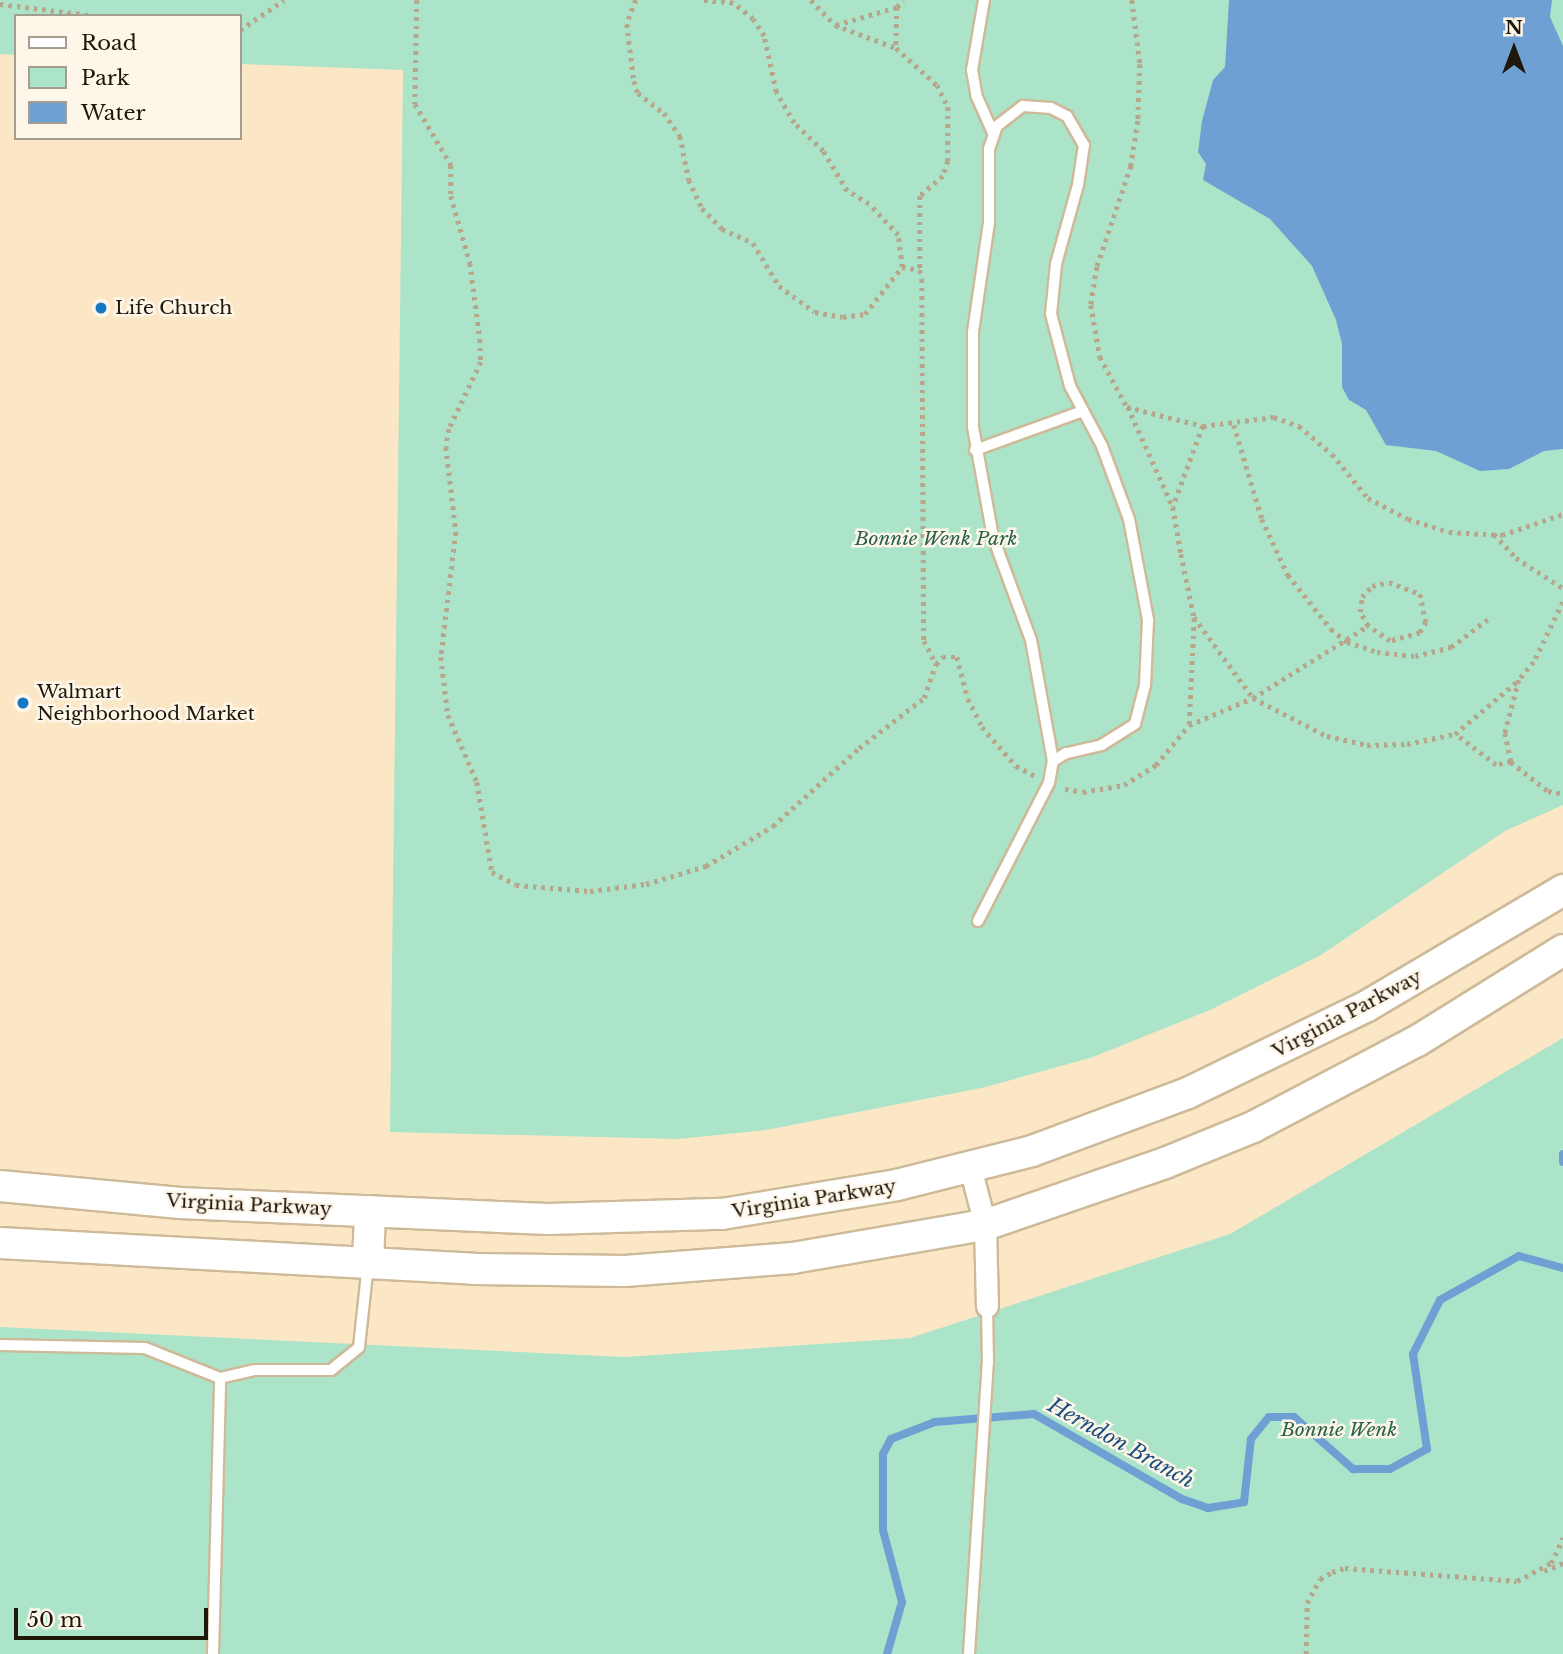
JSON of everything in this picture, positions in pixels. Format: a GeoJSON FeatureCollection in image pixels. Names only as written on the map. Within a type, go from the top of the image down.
{"type":"FeatureCollection","features":[{"type":"Feature","properties":{"kind":"main road","name":"Virginia Parkway"},"geometry":{"type":"LineString","coordinates":[[0,1186],[180,1203],[490,1219],[669,1218],[795,1204],[970,1167],[1032,1151],[1102,1126],[1282,1051],[1563,890]]}},
{"type":"Feature","properties":{"kind":"main road"},"geometry":{"type":"LineString","coordinates":[[0,1243],[474,1269],[682,1267],[793,1258],[985,1226],[1165,1163],[1265,1121],[1417,1041],[1563,950]]}},
{"type":"Feature","properties":{"kind":"main road"},"geometry":{"type":"LineString","coordinates":[[368,1264],[370,1211]]}},
{"type":"Feature","properties":{"kind":"street"},"geometry":{"type":"LineString","coordinates":[[970,1167],[985,1226],[987,1306]]}},
{"type":"Feature","properties":{"kind":"lane"},"geometry":{"type":"LineString","coordinates":[[984,0],[972,70],[977,97],[993,133]]}},
{"type":"Feature","properties":{"kind":"lane"},"geometry":{"type":"LineString","coordinates":[[978,921],[1049,783],[1053,761],[1031,640],[993,537],[975,450],[973,332],[989,222],[986,164],[993,133],[1004,117],[1023,106],[1040,107],[1067,116],[1084,145],[1079,185],[1056,264],[1051,314],[1060,359],[1080,412],[1102,446],[1129,519],[1148,620],[1146,675],[1135,724],[1102,744],[1066,753],[1053,761]]}},
{"type":"Feature","properties":{"kind":"lane"},"geometry":{"type":"LineString","coordinates":[[975,450],[1080,412]]}},
{"type":"Feature","properties":{"kind":"lane"},"geometry":{"type":"LineString","coordinates":[[0,1345],[145,1348],[220,1378],[255,1370],[331,1370],[359,1347],[368,1264]]}},
{"type":"Feature","properties":{"kind":"lane"},"geometry":{"type":"LineString","coordinates":[[969,1654],[988,1363],[987,1306]]}},
{"type":"Feature","properties":{"kind":"lane"},"geometry":{"type":"LineString","coordinates":[[213,1654],[220,1378]]}},
{"type":"Feature","properties":{"kind":"path"},"geometry":{"type":"LineString","coordinates":[[242,29],[285,0]]}},
{"type":"Feature","properties":{"kind":"path"},"geometry":{"type":"LineString","coordinates":[[418,0],[415,104],[451,165],[451,196],[470,263],[480,339],[481,362],[446,447],[456,532],[442,657],[448,715],[477,782],[492,872],[516,885],[590,891],[646,884],[706,866],[773,826],[859,748],[924,698],[936,664],[943,657],[957,657],[968,699],[982,727],[1016,766],[1049,783],[1083,792],[1125,785],[1156,765],[1189,725],[1253,698],[1347,642],[1368,626]]}},
{"type":"Feature","properties":{"kind":"path"},"geometry":{"type":"LineString","coordinates":[[636,0],[627,24],[638,93],[664,113],[680,136],[689,180],[714,223],[753,243],[779,286],[828,316],[865,314],[902,267],[898,235],[869,205],[847,191],[823,152],[794,123],[776,92],[764,36],[753,19],[733,3],[701,0]]}},
{"type":"Feature","properties":{"kind":"path"},"geometry":{"type":"LineString","coordinates":[[811,0],[835,25],[896,48],[937,85],[948,107],[948,161],[943,176],[920,196],[925,641],[936,664]]}},
{"type":"Feature","properties":{"kind":"path"},"geometry":{"type":"LineString","coordinates":[[835,25],[897,7],[903,0]]}},
{"type":"Feature","properties":{"kind":"path"},"geometry":{"type":"LineString","coordinates":[[1132,0],[1140,64],[1138,121],[1131,166],[1097,267],[1091,305],[1100,357],[1127,407],[1173,507],[1194,617],[1189,725]]}},
{"type":"Feature","properties":{"kind":"path"},"geometry":{"type":"LineString","coordinates":[[0,4],[80,14]]}},
{"type":"Feature","properties":{"kind":"path"},"geometry":{"type":"LineString","coordinates":[[896,48],[897,7]]}},
{"type":"Feature","properties":{"kind":"path"},"geometry":{"type":"LineString","coordinates":[[902,267],[920,270]]}},
{"type":"Feature","properties":{"kind":"path"},"geometry":{"type":"LineString","coordinates":[[1127,407],[1203,426],[1234,425],[1275,417],[1299,426],[1332,454],[1368,498],[1408,519],[1449,532],[1502,535],[1563,514]]}},
{"type":"Feature","properties":{"kind":"path"},"geometry":{"type":"LineString","coordinates":[[1234,425],[1262,519],[1288,575],[1331,629],[1347,642],[1377,652],[1415,656],[1451,647],[1488,619]]}},
{"type":"Feature","properties":{"kind":"path"},"geometry":{"type":"LineString","coordinates":[[1173,507],[1203,426]]}},
{"type":"Feature","properties":{"kind":"path"},"geometry":{"type":"LineString","coordinates":[[1493,533],[1516,558],[1563,588]]}},
{"type":"Feature","properties":{"kind":"path"},"geometry":{"type":"LineString","coordinates":[[1389,582],[1420,594],[1426,622],[1420,633],[1390,641],[1368,626],[1360,612],[1362,597],[1372,586],[1389,582]]}},
{"type":"Feature","properties":{"kind":"path"},"geometry":{"type":"LineString","coordinates":[[1194,617],[1253,698],[1327,736],[1367,744],[1407,744],[1455,734],[1519,680],[1534,662],[1563,602]]}},
{"type":"Feature","properties":{"kind":"path"},"geometry":{"type":"LineString","coordinates":[[1519,680],[1505,733],[1511,762],[1548,791],[1563,794]]}},
{"type":"Feature","properties":{"kind":"path"},"geometry":{"type":"LineString","coordinates":[[1455,734],[1496,765],[1511,762]]}},
{"type":"Feature","properties":{"kind":"path"},"geometry":{"type":"LineString","coordinates":[[1540,1572],[1563,1538]]}},
{"type":"Feature","properties":{"kind":"path"},"geometry":{"type":"LineString","coordinates":[[1306,1654],[1307,1603],[1312,1590],[1332,1572],[1345,1568],[1517,1581],[1563,1563]]}},
{"type":"Feature","properties":{"kind":"green space","name":"Bonnie Wenk Park"},"geometry":{"type":"Polygon","coordinates":[[[0,0],[1563,0],[1563,805],[1505,831],[1321,955],[1210,1010],[1093,1057],[986,1087],[766,1130],[678,1139],[390,1132],[403,70],[242,64],[242,14],[14,14],[14,55],[0,54],[0,0]]]}},
{"type":"Feature","properties":{"kind":"green space","name":"Bonnie Wenk"},"geometry":{"type":"Polygon","coordinates":[[[1563,1038],[1563,1654],[0,1654],[0,1327],[625,1357],[910,1338],[1230,1234],[1563,1038]]]}},
{"type":"Feature","properties":{"kind":"water"},"geometry":{"type":"Polygon","coordinates":[[[1229,0],[1552,0],[1550,17],[1563,46],[1563,449],[1544,451],[1509,469],[1480,471],[1436,451],[1386,445],[1366,410],[1349,400],[1342,387],[1342,344],[1336,320],[1312,266],[1270,219],[1203,180],[1206,164],[1198,152],[1202,121],[1213,80],[1225,67],[1229,0]]]}},
{"type":"Feature","properties":{"kind":"waterway","name":"Herndon Branch"},"geometry":{"type":"LineString","coordinates":[[1563,1154],[1563,1162]]}},
{"type":"Feature","properties":{"kind":"waterway","name":"Herndon Branch"},"geometry":{"type":"LineString","coordinates":[[887,1654],[902,1602],[883,1530],[883,1454],[891,1439],[935,1422],[1034,1414],[1182,1499],[1208,1508],[1244,1502],[1251,1439],[1269,1417],[1294,1417],[1353,1469],[1390,1469],[1427,1449],[1413,1354],[1440,1300],[1519,1256],[1563,1268]]}},
{"type":"Feature","properties":{"kind":"place","name":"Life Church"},"geometry":{"type":"Point","coordinates":[101,308]}},
{"type":"Feature","properties":{"kind":"place","name":"Walmart Neighborhood Market"},"geometry":{"type":"Point","coordinates":[23,703]}}]}
